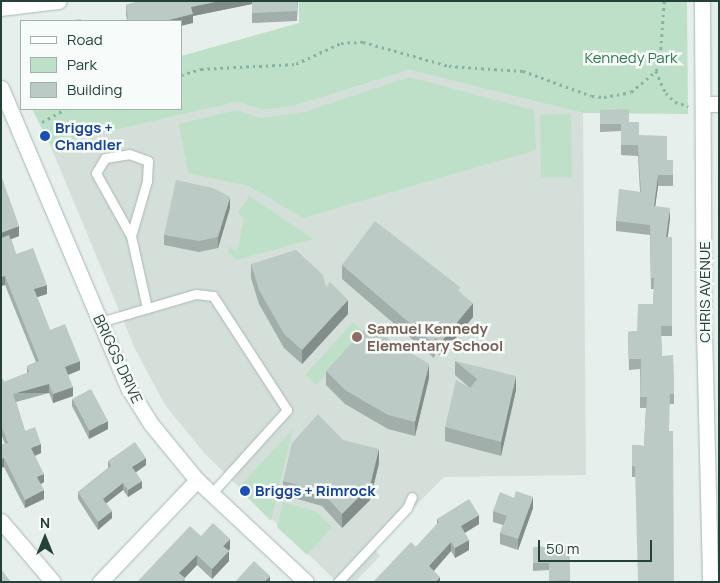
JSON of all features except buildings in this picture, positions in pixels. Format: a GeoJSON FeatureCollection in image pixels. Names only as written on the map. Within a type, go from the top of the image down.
{"type":"FeatureCollection","features":[{"type":"Feature","properties":{"kind":"street"},"geometry":{"type":"LineString","coordinates":[[1,8],[59,1]]}},
{"type":"Feature","properties":{"kind":"street","name":"CHRIS AVENUE"},"geometry":{"type":"LineString","coordinates":[[702,1],[703,106],[711,331],[710,582]]}},
{"type":"Feature","properties":{"kind":"street","name":"BRIGGS DRIVE"},"geometry":{"type":"LineString","coordinates":[[1,88],[129,389],[151,424],[197,480],[306,582]]}},
{"type":"Feature","properties":{"kind":"street"},"geometry":{"type":"LineString","coordinates":[[703,106],[719,104]]}},
{"type":"Feature","properties":{"kind":"street"},"geometry":{"type":"LineString","coordinates":[[100,582],[197,480]]}},
{"type":"Feature","properties":{"kind":"street"},"geometry":{"type":"LineString","coordinates":[[1,520],[53,582]]}},
{"type":"Feature","properties":{"kind":"lane"},"geometry":{"type":"LineString","coordinates":[[131,236],[147,180],[148,161],[129,154],[105,158],[96,173],[131,236],[147,308]]}},
{"type":"Feature","properties":{"kind":"lane"},"geometry":{"type":"LineString","coordinates":[[100,322],[196,294],[213,296],[287,410],[212,493]]}},
{"type":"Feature","properties":{"kind":"lane"},"geometry":{"type":"LineString","coordinates":[[338,582],[407,508],[412,497]]}},
{"type":"Feature","properties":{"kind":"path"},"geometry":{"type":"LineString","coordinates":[[182,74],[201,69],[296,64],[340,44],[363,42],[449,66],[523,71],[592,96],[631,92],[656,70],[660,56],[664,1]]}},
{"type":"Feature","properties":{"kind":"path"},"geometry":{"type":"LineString","coordinates":[[656,70],[666,93],[674,102],[703,106]]}},
{"type":"Feature","properties":{"kind":"path"},"geometry":{"type":"LineString","coordinates":[[42,122],[63,110]]}},
{"type":"Feature","properties":{"kind":"shaded area","name":"Samuel Kennedy Elementary School"},"geometry":{"type":"Polygon","coordinates":[[[409,70],[583,113],[586,475],[444,477],[374,548],[380,556],[355,582],[337,582],[205,454],[165,405],[136,351],[50,145],[237,102],[263,110],[294,106],[409,70]]]}},
{"type":"Feature","properties":{"kind":"green space","name":"Kennedy Park"},"geometry":{"type":"Polygon","coordinates":[[[299,1],[687,1],[688,114],[583,113],[409,70],[294,106],[263,110],[237,102],[50,145],[32,110],[182,110],[182,56],[299,23],[299,1]]]}},
{"type":"Feature","properties":{"kind":"green space"},"geometry":{"type":"Polygon","coordinates":[[[409,77],[534,110],[536,150],[303,218],[249,186],[188,173],[179,124],[237,110],[262,118],[304,112],[409,77]]]}},
{"type":"Feature","properties":{"kind":"green space"},"geometry":{"type":"Polygon","coordinates":[[[571,114],[572,177],[541,178],[540,115],[571,114]]]}},
{"type":"Feature","properties":{"kind":"green space"},"geometry":{"type":"Polygon","coordinates":[[[249,196],[313,239],[236,260],[228,253],[229,246],[237,252],[244,219],[238,213],[249,196]]]}},
{"type":"Feature","properties":{"kind":"green space"},"geometry":{"type":"Polygon","coordinates":[[[353,322],[364,332],[317,385],[305,375],[353,322]]]}},
{"type":"Feature","properties":{"kind":"green space"},"geometry":{"type":"Polygon","coordinates":[[[293,429],[271,521],[238,488],[293,429]]]}},
{"type":"Feature","properties":{"kind":"green space"},"geometry":{"type":"Polygon","coordinates":[[[283,502],[315,511],[332,527],[307,555],[277,527],[283,502]]]}},
{"type":"Feature","properties":{"kind":"place","name":"Briggs + Chandler"},"geometry":{"type":"Point","coordinates":[45,136]}},
{"type":"Feature","properties":{"kind":"place","name":"Samuel Kennedy Elementary School"},"geometry":{"type":"Point","coordinates":[357,337]}},
{"type":"Feature","properties":{"kind":"place","name":"Briggs + Rimrock"},"geometry":{"type":"Point","coordinates":[245,491]}}]}
